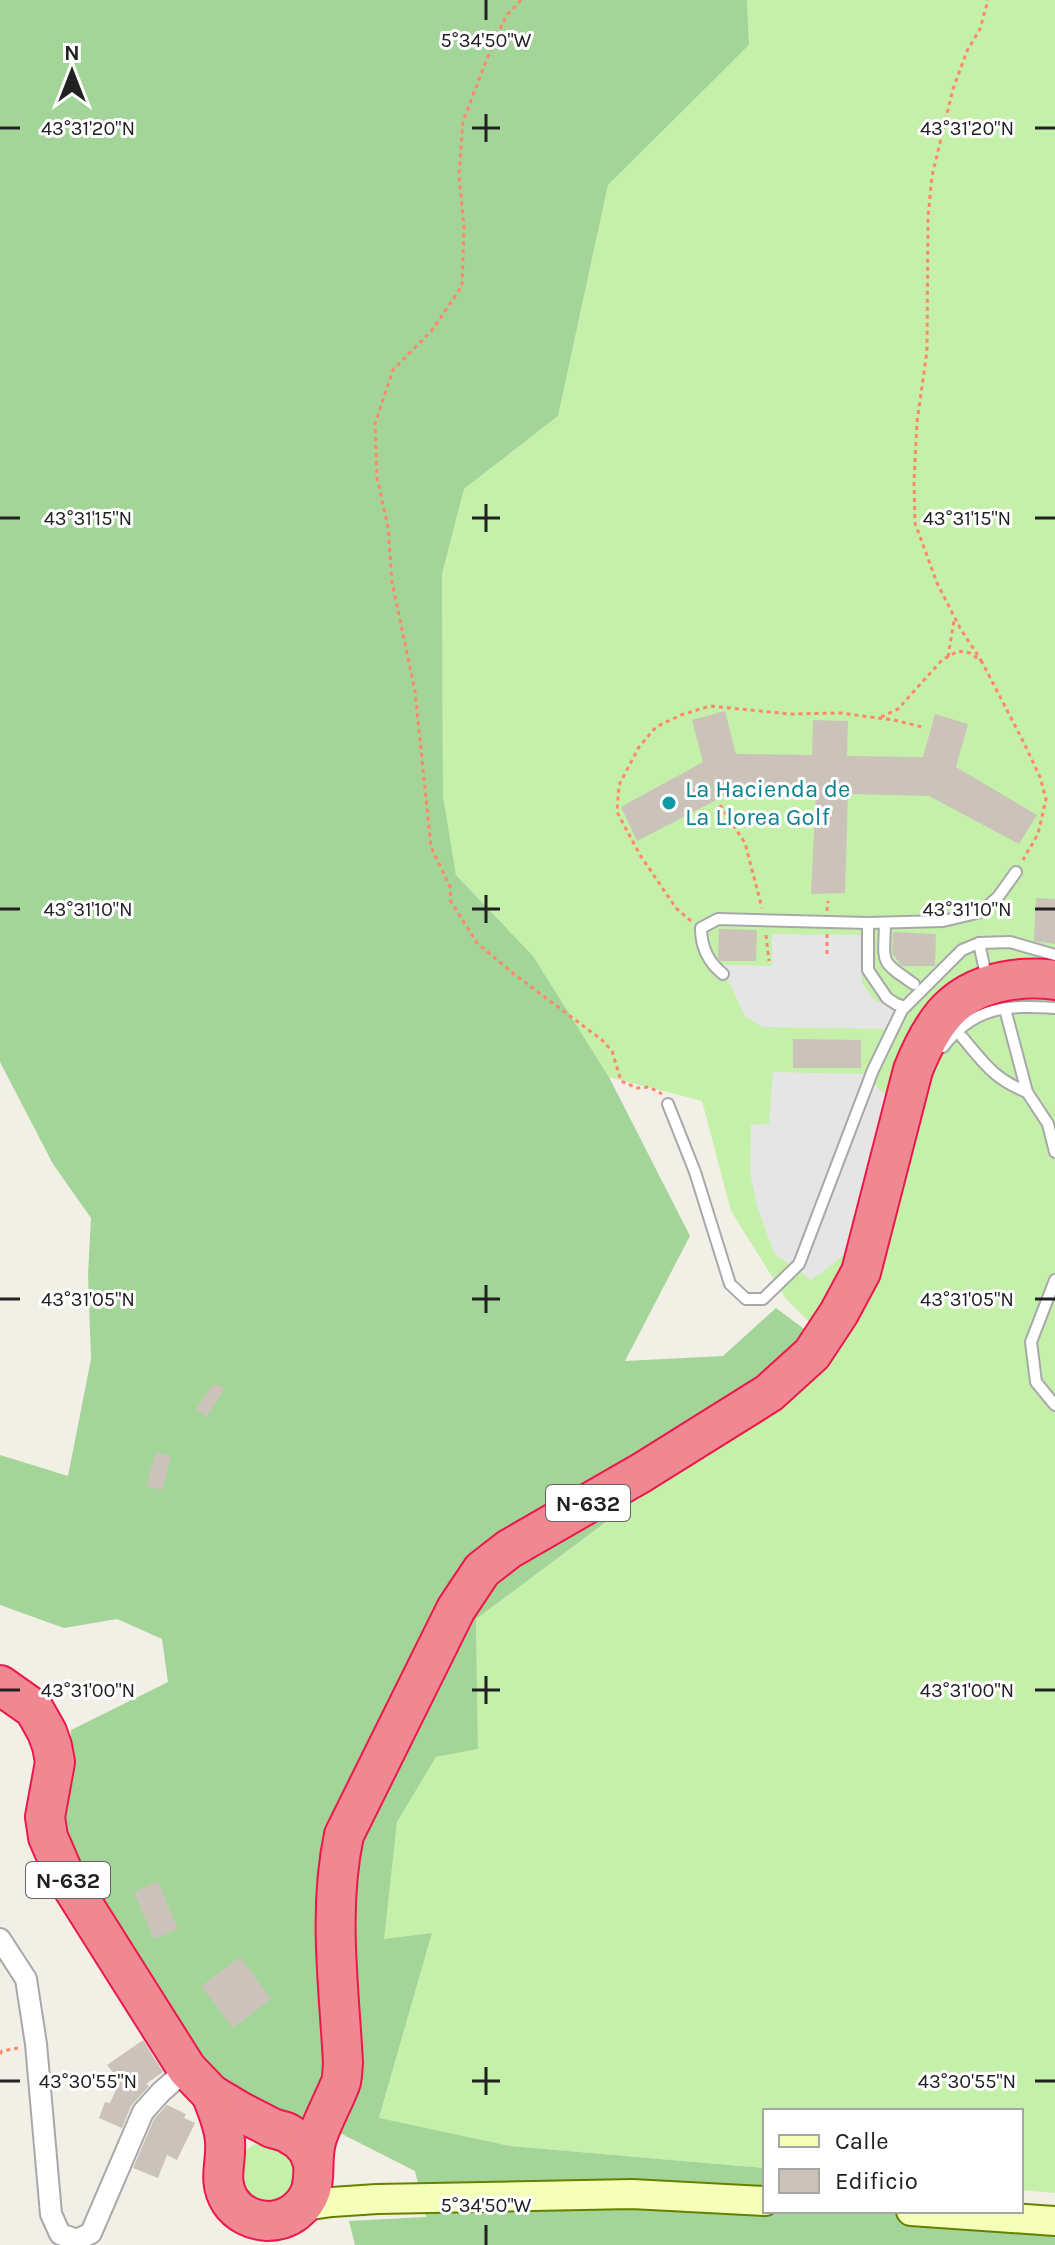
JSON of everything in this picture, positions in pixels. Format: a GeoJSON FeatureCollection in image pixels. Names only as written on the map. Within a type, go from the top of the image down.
{"type":"FeatureCollection","features":[{"type":"Feature","properties":{"kind":"highway","name":"N-632"},"geometry":{"type":"LineString","coordinates":[[333,2099],[341,2085],[343,2063],[334,1911],[337,1868],[344,1835],[456,1609],[482,1570],[509,1549],[641,1473],[769,1393],[812,1354],[861,1272],[904,1123],[913,1070],[924,1043],[948,1011],[968,993],[996,996],[1025,978],[1055,980]]}},
{"type":"Feature","properties":{"kind":"highway","name":"N-632"},"geometry":{"type":"LineString","coordinates":[[0,1685],[34,1709],[47,1732],[55,1762],[45,1817],[48,1837],[64,1874],[199,2082]]}},
{"type":"Feature","properties":{"kind":"highway"},"geometry":{"type":"LineString","coordinates":[[199,2082],[221,2119],[225,2141],[222,2176],[225,2192],[233,2206],[246,2216],[261,2221],[277,2221],[292,2215],[312,2191],[315,2142],[333,2099]]}},
{"type":"Feature","properties":{"kind":"highway"},"geometry":{"type":"LineString","coordinates":[[199,2082],[275,2129],[299,2140],[308,2150],[314,2168]]}},
{"type":"Feature","properties":{"kind":"highway"},"geometry":{"type":"LineString","coordinates":[[224,2160],[231,2146],[243,2135],[275,2129],[333,2099]]}},
{"type":"Feature","properties":{"kind":"street"},"geometry":{"type":"LineString","coordinates":[[0,1939],[26,1979],[36,2044],[51,2214],[60,2234],[85,2241],[143,2112],[161,2092],[199,2082]]}},
{"type":"Feature","properties":{"kind":"street"},"geometry":{"type":"LineString","coordinates":[[314,2168],[350,2193],[377,2199]]}},
{"type":"Feature","properties":{"kind":"street"},"geometry":{"type":"LineString","coordinates":[[292,2215],[311,2205],[377,2199],[632,2194],[763,2201]]}},
{"type":"Feature","properties":{"kind":"street"},"geometry":{"type":"LineString","coordinates":[[940,2213],[1055,2221]]}},
{"type":"Feature","properties":{"kind":"lane"},"geometry":{"type":"LineString","coordinates":[[723,974],[711,965],[701,940],[701,928],[718,919],[868,923],[943,921],[981,912],[998,897],[1016,872]]}},
{"type":"Feature","properties":{"kind":"lane"},"geometry":{"type":"LineString","coordinates":[[868,923],[868,970],[887,998],[905,1007]]}},
{"type":"Feature","properties":{"kind":"lane"},"geometry":{"type":"LineString","coordinates":[[885,923],[884,960],[887,966],[914,984]]}},
{"type":"Feature","properties":{"kind":"lane"},"geometry":{"type":"LineString","coordinates":[[668,1104],[695,1172],[730,1284],[746,1299],[763,1299],[799,1264],[873,1070],[905,1007],[962,950],[979,943],[1010,942],[1055,955]]}},
{"type":"Feature","properties":{"kind":"lane"},"geometry":{"type":"LineString","coordinates":[[979,943],[1027,1092],[1048,1124],[1055,1152]]}},
{"type":"Feature","properties":{"kind":"lane"},"geometry":{"type":"LineString","coordinates":[[996,996],[1022,1006],[1055,1008]]}},
{"type":"Feature","properties":{"kind":"lane"},"geometry":{"type":"LineString","coordinates":[[937,1055],[956,1030],[985,1012],[996,996]]}},
{"type":"Feature","properties":{"kind":"lane"},"geometry":{"type":"LineString","coordinates":[[962,1037],[995,1076],[1027,1092]]}},
{"type":"Feature","properties":{"kind":"lane"},"geometry":{"type":"LineString","coordinates":[[1055,1280],[1031,1342],[1036,1382],[1055,1405]]}},
{"type":"Feature","properties":{"kind":"path"},"geometry":{"type":"LineString","coordinates":[[521,0],[506,16],[463,121],[459,174],[464,228],[462,286],[433,329],[393,370],[375,424],[377,478],[388,527],[392,582],[415,691],[431,847],[451,889],[450,900],[477,943],[602,1040],[612,1051],[621,1081],[660,1092],[668,1104]]}},
{"type":"Feature","properties":{"kind":"path"},"geometry":{"type":"LineString","coordinates":[[988,0],[980,29],[967,51],[953,89],[932,176],[928,231],[927,351],[917,422],[915,523],[937,583],[982,662],[1040,777],[1046,799],[1038,834],[1016,872]]}},
{"type":"Feature","properties":{"kind":"path"},"geometry":{"type":"LineString","coordinates":[[948,657],[955,618]]}},
{"type":"Feature","properties":{"kind":"path"},"geometry":{"type":"LineString","coordinates":[[877,718],[898,709],[942,660],[958,651],[970,653],[982,662]]}},
{"type":"Feature","properties":{"kind":"path"},"geometry":{"type":"LineString","coordinates":[[701,928],[676,908],[640,855],[617,812],[619,785],[639,747],[656,727],[710,706],[790,714],[840,713],[922,727]]}},
{"type":"Feature","properties":{"kind":"path"},"geometry":{"type":"LineString","coordinates":[[720,805],[745,843],[761,901],[769,961]]}},
{"type":"Feature","properties":{"kind":"green space"},"geometry":{"type":"Polygon","coordinates":[[[0,0],[747,0],[749,45],[608,185],[558,416],[464,489],[442,574],[443,796],[456,875],[533,956],[609,1077],[690,1236],[625,1361],[723,1356],[776,1308],[835,1352],[476,1619],[478,1749],[436,1757],[397,1822],[384,1939],[432,1933],[379,2118],[510,2146],[763,2168],[763,2213],[993,2213],[1055,2226],[1055,2245],[355,2245],[349,2221],[426,2217],[415,2171],[330,2128],[273,2112],[194,2061],[86,1882],[60,1822],[69,1768],[71,1730],[168,1682],[162,1639],[117,1619],[64,1628],[0,1605],[0,1455],[68,1476],[91,1359],[88,1275],[91,1218],[53,1164],[0,1062],[0,0]]]}},
{"type":"Feature","properties":{"kind":"green space"},"geometry":{"type":"Polygon","coordinates":[[[747,0],[1055,0],[1055,2193],[1023,2190],[1023,2109],[763,2109],[763,2168],[510,2146],[379,2119],[432,1933],[383,1940],[397,1822],[436,1757],[478,1749],[476,1619],[839,1351],[786,1299],[731,1211],[702,1101],[609,1077],[533,956],[456,875],[443,797],[442,574],[464,489],[558,416],[608,185],[749,45],[747,0]]]}},
{"type":"Feature","properties":{"kind":"green space"},"geometry":{"type":"Polygon","coordinates":[[[263,2142],[274,2142],[299,2162],[296,2193],[268,2207],[241,2193],[244,2152],[263,2142]]]}},
{"type":"Feature","properties":{"kind":"shaded area"},"geometry":{"type":"Polygon","coordinates":[[[772,934],[862,935],[862,983],[874,1000],[902,1010],[892,1029],[762,1027],[745,1016],[721,965],[772,966],[772,934]]]}},
{"type":"Feature","properties":{"kind":"shaded area"},"geometry":{"type":"Polygon","coordinates":[[[773,1072],[864,1074],[888,1097],[843,1256],[811,1280],[774,1253],[757,1206],[750,1172],[751,1125],[769,1124],[773,1072]]]}},
{"type":"Feature","properties":{"kind":"building","name":"La Hacienda de La Llorea Golf"},"geometry":{"type":"Polygon","coordinates":[[[725,711],[736,754],[812,755],[813,720],[848,721],[847,756],[923,757],[935,714],[968,724],[956,767],[1037,815],[1019,844],[929,796],[848,794],[845,893],[811,894],[816,794],[732,792],[637,841],[621,807],[703,762],[692,720],[725,711]]]}},
{"type":"Feature","properties":{"kind":"building"},"geometry":{"type":"Polygon","coordinates":[[[1036,898],[1055,899],[1055,944],[1034,941],[1036,898]]]}},
{"type":"Feature","properties":{"kind":"building"},"geometry":{"type":"Polygon","coordinates":[[[719,929],[757,930],[756,961],[721,961],[718,958],[719,929]]]}},
{"type":"Feature","properties":{"kind":"building"},"geometry":{"type":"Polygon","coordinates":[[[893,932],[936,934],[935,966],[902,966],[892,953],[893,932]]]}},
{"type":"Feature","properties":{"kind":"building"},"geometry":{"type":"Polygon","coordinates":[[[793,1039],[861,1040],[861,1068],[793,1068],[793,1039]]]}},
{"type":"Feature","properties":{"kind":"building"},"geometry":{"type":"Polygon","coordinates":[[[213,1384],[225,1388],[207,1417],[196,1409],[213,1384]]]}},
{"type":"Feature","properties":{"kind":"building"},"geometry":{"type":"Polygon","coordinates":[[[156,1452],[171,1456],[162,1490],[146,1486],[156,1452]]]}},
{"type":"Feature","properties":{"kind":"building"},"geometry":{"type":"Polygon","coordinates":[[[158,1881],[178,1929],[154,1939],[134,1892],[158,1881]]]}},
{"type":"Feature","properties":{"kind":"building"},"geometry":{"type":"Polygon","coordinates":[[[240,1957],[271,1999],[233,2028],[201,1986],[240,1957]]]}},
{"type":"Feature","properties":{"kind":"building"},"geometry":{"type":"Polygon","coordinates":[[[143,2040],[163,2072],[146,2084],[149,2086],[131,2106],[122,2128],[99,2118],[105,2102],[110,2103],[120,2081],[107,2065],[143,2040]]]}},
{"type":"Feature","properties":{"kind":"building"},"geometry":{"type":"Polygon","coordinates":[[[167,2105],[186,2114],[184,2118],[195,2123],[177,2160],[167,2155],[158,2178],[133,2168],[154,2119],[167,2105]]]}},
{"type":"Feature","properties":{"kind":"place","name":"La Hacienda de La Llorea Golf"},"geometry":{"type":"Point","coordinates":[669,803]}}]}
